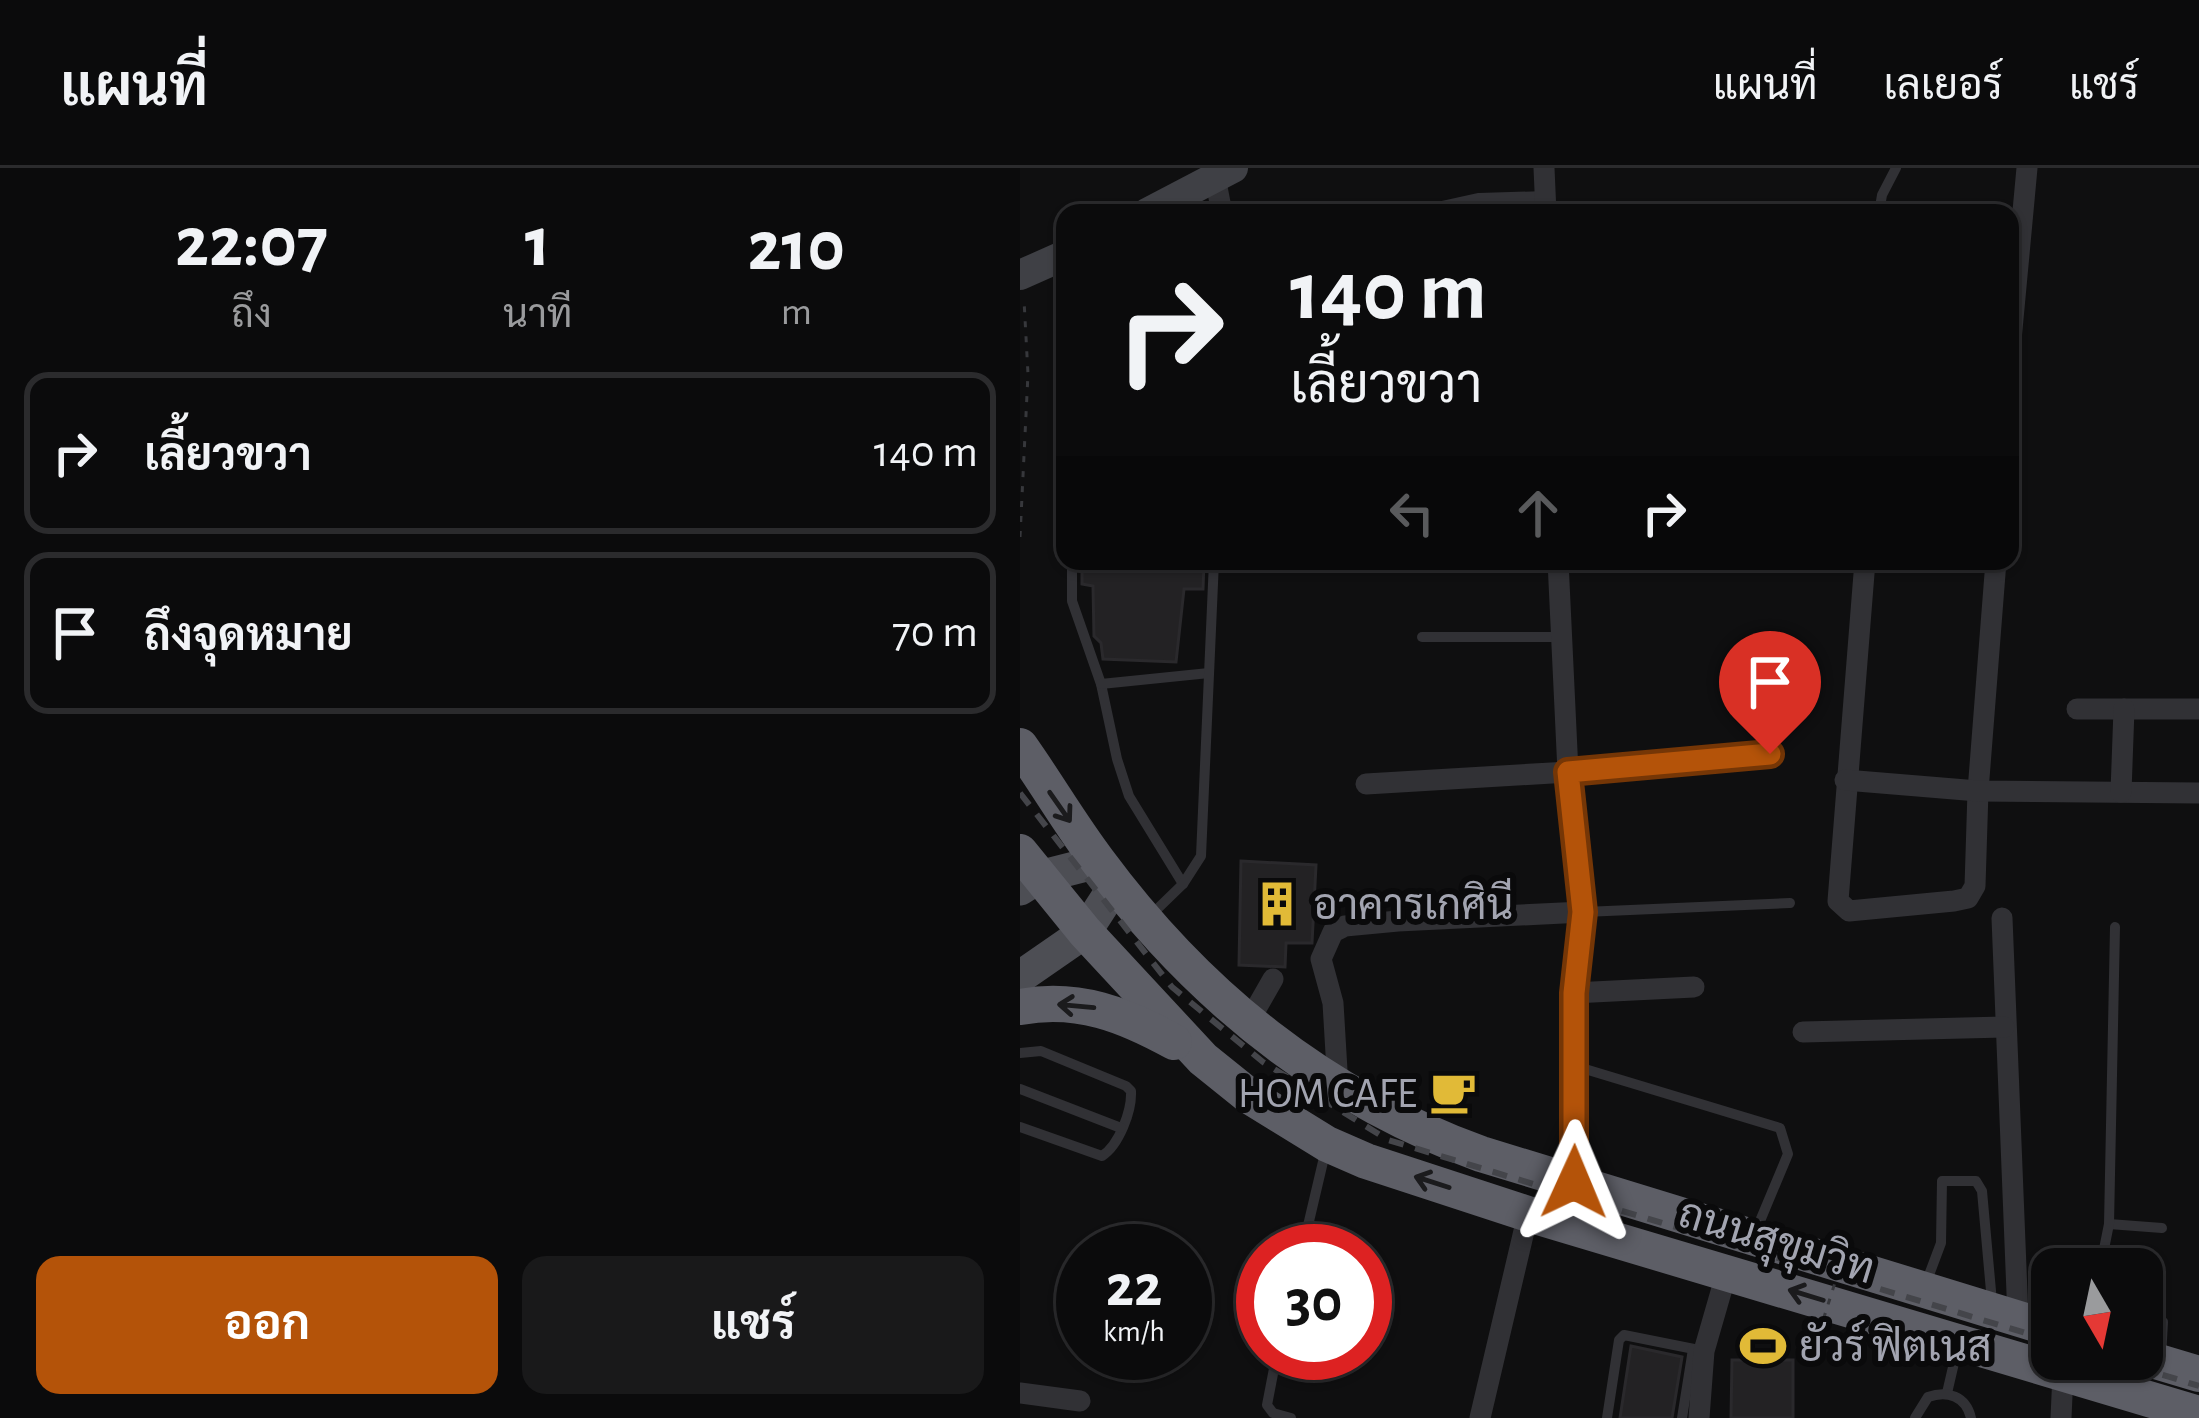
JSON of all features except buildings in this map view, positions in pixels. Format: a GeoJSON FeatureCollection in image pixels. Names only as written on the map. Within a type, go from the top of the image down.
{"type":"FeatureCollection","features":[{"type":"Feature","properties":{"kind":"highway","name":"ถนนสุขุมวิท"},"geometry":{"type":"LineString","coordinates":[[1021,754],[1107,873],[1191,973],[1305,1067],[1338,1087],[1437,1138],[1754,1236],[1921,1277],[2021,1319]]}},
{"type":"Feature","properties":{"kind":"highway","name":"ถนนสุขุมวิท"},"geometry":{"type":"LineString","coordinates":[[1026,873],[1203,1059],[1249,1096],[1328,1144],[1528,1214],[2031,1363]]}},
{"type":"Feature","properties":{"kind":"highway"},"geometry":{"type":"LineString","coordinates":[[1020,1007],[1066,1003],[1099,1008],[1135,1020],[1203,1059]]}},
{"type":"Feature","properties":{"kind":"highway"},"geometry":{"type":"LineString","coordinates":[[1203,1059],[1198,1040],[1205,1022],[1232,1012],[1250,1022]]}},
{"type":"Feature","properties":{"kind":"highway"},"geometry":{"type":"LineString","coordinates":[[2163,1363],[2199,1374]]}},
{"type":"Feature","properties":{"kind":"highway","name":"ถนนสุขุมวิท"},"geometry":{"type":"LineString","coordinates":[[2086,1380],[2199,1414]]}},
{"type":"Feature","properties":{"kind":"main road"},"geometry":{"type":"LineString","coordinates":[[1020,976],[1085,932],[1107,873],[1026,873]]}},
{"type":"Feature","properties":{"kind":"street"},"geometry":{"type":"LineString","coordinates":[[1544,168],[1546,204]]}},
{"type":"Feature","properties":{"kind":"street"},"geometry":{"type":"LineString","coordinates":[[2019,254],[2027,168]]}},
{"type":"Feature","properties":{"kind":"street"},"geometry":{"type":"LineString","coordinates":[[1164,204],[1224,172]]}},
{"type":"Feature","properties":{"kind":"street"},"geometry":{"type":"LineString","coordinates":[[1222,204],[1224,172]]}},
{"type":"Feature","properties":{"kind":"street"},"geometry":{"type":"LineString","coordinates":[[1021,275],[1056,259]]}},
{"type":"Feature","properties":{"kind":"street"},"geometry":{"type":"LineString","coordinates":[[1558,570],[1568,772],[1583,912],[1574,993],[1574,1182]]}},
{"type":"Feature","properties":{"kind":"street"},"geometry":{"type":"LineString","coordinates":[[1863,570],[1838,901],[1849,911],[1968,898],[1975,886],[1995,570]]}},
{"type":"Feature","properties":{"kind":"street"},"geometry":{"type":"LineString","coordinates":[[2077,709],[2199,709]]}},
{"type":"Feature","properties":{"kind":"street"},"geometry":{"type":"LineString","coordinates":[[2121,792],[2124,709]]}},
{"type":"Feature","properties":{"kind":"street"},"geometry":{"type":"LineString","coordinates":[[1366,784],[1770,754]]}},
{"type":"Feature","properties":{"kind":"street"},"geometry":{"type":"LineString","coordinates":[[1845,780],[1978,791],[2199,793]]}},
{"type":"Feature","properties":{"kind":"street"},"geometry":{"type":"LineString","coordinates":[[1338,1087],[1334,1004],[1322,959],[1333,932],[1345,926],[1398,921],[1583,912]]}},
{"type":"Feature","properties":{"kind":"street"},"geometry":{"type":"LineString","coordinates":[[2002,918],[2021,1319]]}},
{"type":"Feature","properties":{"kind":"street"},"geometry":{"type":"LineString","coordinates":[[1250,1022],[1273,979]]}},
{"type":"Feature","properties":{"kind":"street"},"geometry":{"type":"LineString","coordinates":[[1574,993],[1694,987]]}},
{"type":"Feature","properties":{"kind":"street"},"geometry":{"type":"LineString","coordinates":[[1803,1032],[2004,1027]]}},
{"type":"Feature","properties":{"kind":"street"},"geometry":{"type":"LineString","coordinates":[[1480,1418],[1528,1214]]}},
{"type":"Feature","properties":{"kind":"street"},"geometry":{"type":"LineString","coordinates":[[1699,1418],[1699,1350],[1727,1271]]}},
{"type":"Feature","properties":{"kind":"street"},"geometry":{"type":"LineString","coordinates":[[2060,1418],[2063,1380]]}},
{"type":"Feature","properties":{"kind":"street"},"geometry":{"type":"LineString","coordinates":[[1020,1393],[1080,1401]]}},
{"type":"Feature","properties":{"kind":"lane"},"geometry":{"type":"LineString","coordinates":[[1880,204],[1896,168]]}},
{"type":"Feature","properties":{"kind":"lane"},"geometry":{"type":"LineString","coordinates":[[1457,204],[1479,198],[1536,204]]}},
{"type":"Feature","properties":{"kind":"lane"},"geometry":{"type":"LineString","coordinates":[[1072,570],[1072,601],[1101,684],[1130,796],[1183,884]]}},
{"type":"Feature","properties":{"kind":"lane"},"geometry":{"type":"LineString","coordinates":[[1145,921],[1183,884],[1201,856],[1214,570]]}},
{"type":"Feature","properties":{"kind":"lane"},"geometry":{"type":"LineString","coordinates":[[1422,638],[1561,637]]}},
{"type":"Feature","properties":{"kind":"lane"},"geometry":{"type":"LineString","coordinates":[[1101,684],[1209,673]]}},
{"type":"Feature","properties":{"kind":"lane"},"geometry":{"type":"LineString","coordinates":[[1583,912],[1790,903]]}},
{"type":"Feature","properties":{"kind":"lane"},"geometry":{"type":"LineString","coordinates":[[2104,1248],[2109,1223],[2115,927]]}},
{"type":"Feature","properties":{"kind":"lane"},"geometry":{"type":"LineString","coordinates":[[1020,1053],[1041,1051],[1126,1085],[1132,1100],[1111,1149],[1102,1156],[1020,1127]]}},
{"type":"Feature","properties":{"kind":"lane"},"geometry":{"type":"LineString","coordinates":[[1575,1066],[1780,1128],[1787,1154],[1754,1236]]}},
{"type":"Feature","properties":{"kind":"lane"},"geometry":{"type":"LineString","coordinates":[[1020,1089],[1121,1128]]}},
{"type":"Feature","properties":{"kind":"lane"},"geometry":{"type":"LineString","coordinates":[[1309,1224],[1328,1144]]}},
{"type":"Feature","properties":{"kind":"lane"},"geometry":{"type":"LineString","coordinates":[[1921,1277],[1941,1243],[1942,1181],[1976,1181],[2021,1319]]}},
{"type":"Feature","properties":{"kind":"lane"},"geometry":{"type":"LineString","coordinates":[[2109,1223],[2162,1228]]}},
{"type":"Feature","properties":{"kind":"lane"},"geometry":{"type":"LineString","coordinates":[[1607,1418],[1619,1340],[1624,1335],[1699,1350],[1682,1418]]}},
{"type":"Feature","properties":{"kind":"lane"},"geometry":{"type":"LineString","coordinates":[[1947,1393],[1958,1341]]}},
{"type":"Feature","properties":{"kind":"lane"},"geometry":{"type":"LineString","coordinates":[[1272,1380],[1268,1405],[1273,1413],[1291,1418]]}},
{"type":"Feature","properties":{"kind":"lane"},"geometry":{"type":"LineString","coordinates":[[1915,1418],[1928,1397],[1947,1393],[1964,1402],[1970,1418]]}},
{"type":"Feature","properties":{"kind":"path"},"geometry":{"type":"LineString","coordinates":[[1020,536],[1028,374],[1021,275]]}},
{"type":"Feature","properties":{"kind":"path"},"geometry":{"type":"LineString","coordinates":[[1805,1328],[1819,1333],[1845,1251]]}},
{"type":"Feature","properties":{"kind":"railway"},"geometry":{"type":"LineString","coordinates":[[1020,793],[1172,987],[1263,1062],[1388,1140],[2031,1335]]}},
{"type":"Feature","properties":{"kind":"railway"},"geometry":{"type":"LineString","coordinates":[[2163,1375],[2199,1386]]}},
{"type":"Feature","properties":{"kind":"place","name":"อาคารเกศินี"},"geometry":{"type":"Point","coordinates":[1277,904]}},
{"type":"Feature","properties":{"kind":"place","name":"HOM CAFE"},"geometry":{"type":"Point","coordinates":[1453,1092]}},
{"type":"Feature","properties":{"kind":"place","name":"ยัวร์ ฟิตเนส"},"geometry":{"type":"Point","coordinates":[1763,1346]}},
{"type":"Feature","properties":{"kind":"route"},"geometry":{"type":"LineString","coordinates":[[1574,1182],[1574,993],[1583,912],[1568,772],[1770,754]]}}]}
